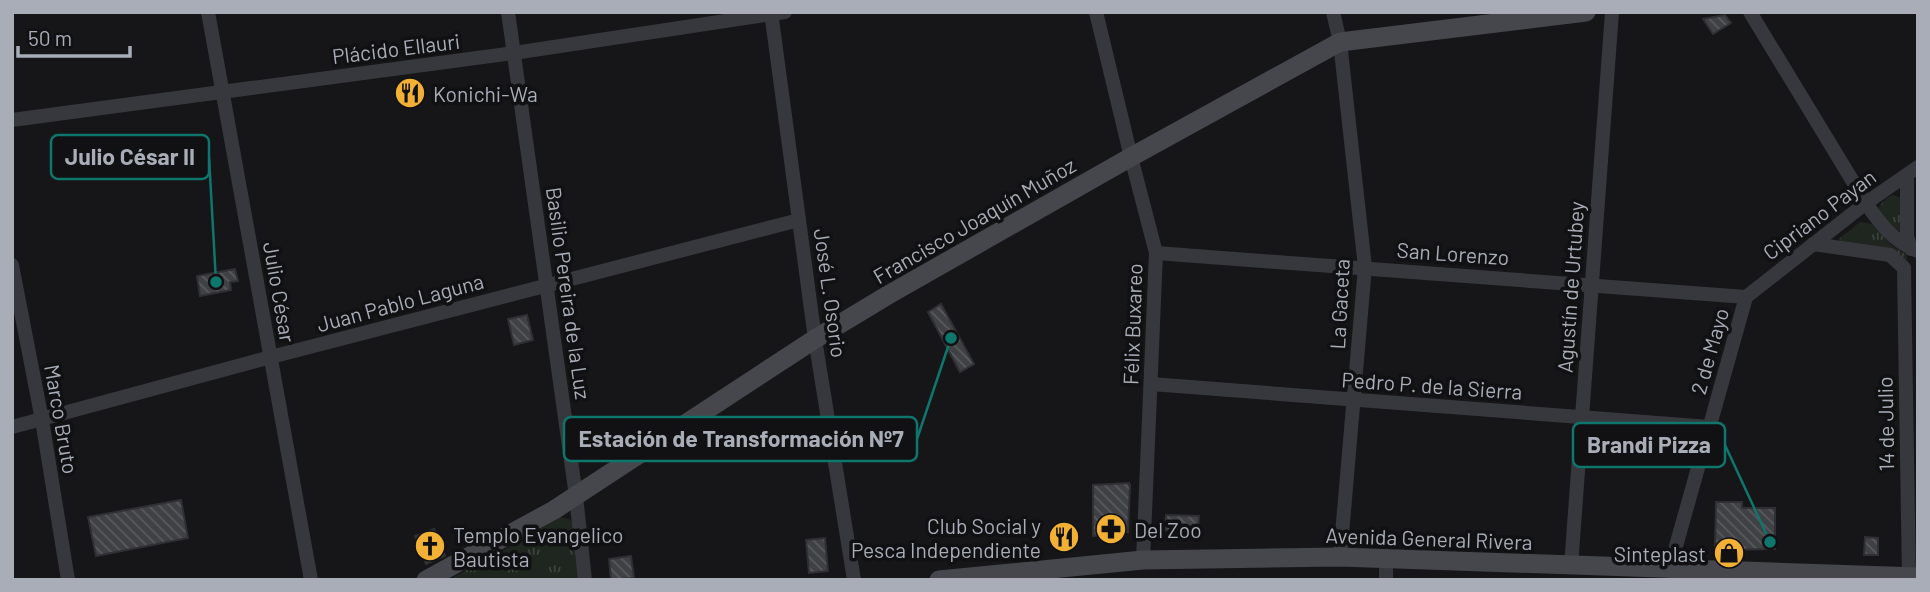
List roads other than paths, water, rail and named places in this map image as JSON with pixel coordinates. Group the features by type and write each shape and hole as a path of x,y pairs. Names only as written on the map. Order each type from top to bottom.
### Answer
{"street":[{"name":"Julio César","path":"208,12 311,580"},
{"name":"Basilio Pereira de la Luz","path":"508,12 576,496 585,580"},
{"name":"Félix Buxareo","path":"1096,12 1156,253 1143,560"},
{"name":"La Gaceta","path":"1334,12 1340,42 1365,267 1340,557"},
{"name":"Francisco Joaquín Muñoz","path":"426,580 554,510 815,339 888,295 1340,42 1586,12"},
{"name":"Agustín de Urtubey","path":"1571,566 1612,12"},
{"path":"1750,12 1883,228 1916,252"},
{"name":"Plácido Ellauri","path":"12,120 514,53 776,13"},
{"name":"José L. Osorio","path":"776,13 815,339 854,580"},
{"path":"1913,171 1908,237 1916,252"},
{"name":"Cipriano Payan","path":"1746,297 1866,203 1913,171"},
{"name":"Juan Pablo Laguna","path":"12,427 799,220"},
{"path":"1813,244 1890,255 1904,268 1916,252"},
{"name":"San Lorenzo","path":"1156,253 1746,297"},
{"name":"Marco Bruto","path":"12,265 42,420 68,580"},
{"name":"14 de Julio","path":"1904,268 1912,578"},
{"name":"2 de Mayo","path":"1674,575 1676,546 1746,297"},
{"name":"Pedro P. de la Sierra","path":"1151,384 1710,427"},
{"name":"Avenida General Rivera","path":"939,580 1143,560 1340,557 1571,566 1674,575 1912,578"},
{"path":"1386,559 1386,580"}],"place":[{"name":"Konichi-Wa","path":"410,93"},
{"name":"Julio César II","path":"216,282"},
{"name":"Estación de Transformación Nº7","path":"951,338"},
{"name":"Del Zoo","path":"1111,529"},
{"name":"Club Social y Pesca Independiente","path":"1064,537"},
{"name":"Brandi Pizza","path":"1770,542"},
{"name":"Templo Evangelico Bautista","path":"430,546"},
{"name":"Sinteplast","path":"1729,553"}]}
